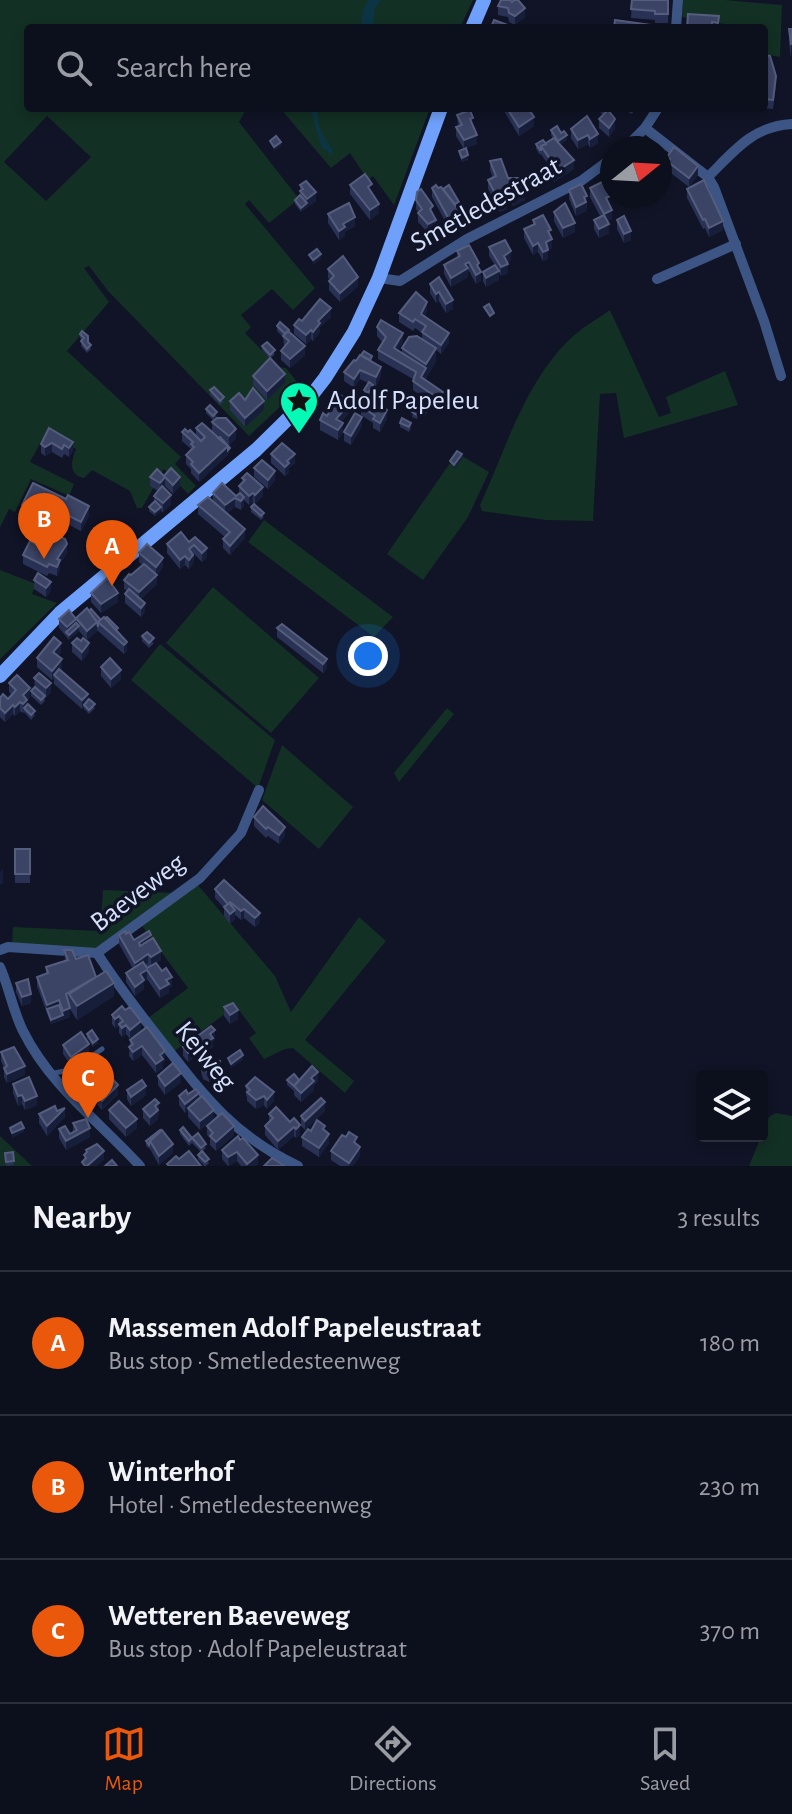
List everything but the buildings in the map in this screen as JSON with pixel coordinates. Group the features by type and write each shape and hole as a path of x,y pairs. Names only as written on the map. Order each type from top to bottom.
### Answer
{"street":[{"path":"474,24 484,0"},
{"path":"676,24 678,0"},
{"path":"0,676 60,613 256,450 311,396 354,332 379,278 440,112"},
{"path":"637,136 655,112"},
{"path":"708,177 751,136 774,125 792,124"},
{"path":"645,128 708,177 736,244 781,376"},
{"name":"Smetledestraat","path":"379,278 400,281 467,239 581,181 600,167"},
{"path":"657,279 736,244"},
{"name":"Baeveweg","path":"0,950 8,947 97,953 200,878 241,833 259,790"},
{"name":"Keiweg","path":"97,953 131,1002 212,1105 270,1152 298,1166"},
{"path":"0,967 22,1029 50,1074 63,1091 140,1166"}],"lane":[{"path":"50,1074 74,1069 102,1049"}],"green space":[{"path":"0,0 473,0 462,24 24,24 24,112 245,112 239,122 299,199 269,223 249,200 245,204 315,288 293,310 272,289 241,315 251,327 245,333 278,367 286,368 301,387 249,436 108,291 89,266 84,268 109,302 67,351 181,457 175,464 196,486 188,494 164,469 142,508 137,508 130,491 92,470 84,478 75,474 72,462 76,449 45,434 30,462 74,484 69,496 31,479 15,512 9,509 0,527","holes":["47,116 91,157 46,201 4,162"]},
{"path":"683,0 782,5 780,57 768,55 768,24 725,24 682,17"},
{"path":"283,112 429,112 394,205 373,176 368,180 350,153 331,168"},
{"path":"610,310 659,417 671,413 666,397 725,371 738,405 624,438 616,393 600,394 593,521 546,520 482,511 480,505 540,376 569,340"},
{"path":"457,453 489,472 468,517 423,580 387,554"},
{"path":"264,520 393,617 374,637 248,542"},
{"path":"0,570 36,584 32,594 57,603 0,659"},
{"path":"213,587 319,678 271,733 166,643"},
{"path":"160,644 275,740 258,788 131,680"},
{"path":"447,708 454,714 399,782 394,773"},
{"path":"282,745 353,807 319,849 262,800"},
{"path":"197,884 275,976 291,1012 359,917 386,941 305,1040 354,1081 345,1093 293,1048 264,1059 249,1038 256,1033 236,1006 173,1052 148,1018 188,988 142,926"},
{"path":"103,890 175,893 94,949 12,945 13,927 100,931"},
{"path":"776,1113 792,1116 792,1166 749,1166 759,1142 768,1142 769,1117"},
{"path":"1,1137 32,1166 0,1166"}],"water":[{"path":"368,0 381,0 375,8 373,24 361,24"},
{"path":"311,112 318,112 318,123 333,151 332,155 322,148"}],"place":[{"name":"Adolf Papeleu","path":"299,435"},
{"name":"Winterhof","path":"44,559"},
{"name":"Massemen Adolf Papeleustraat","path":"112,586"},
{"name":"Wetteren Baeveweg","path":"88,1118"}]}
